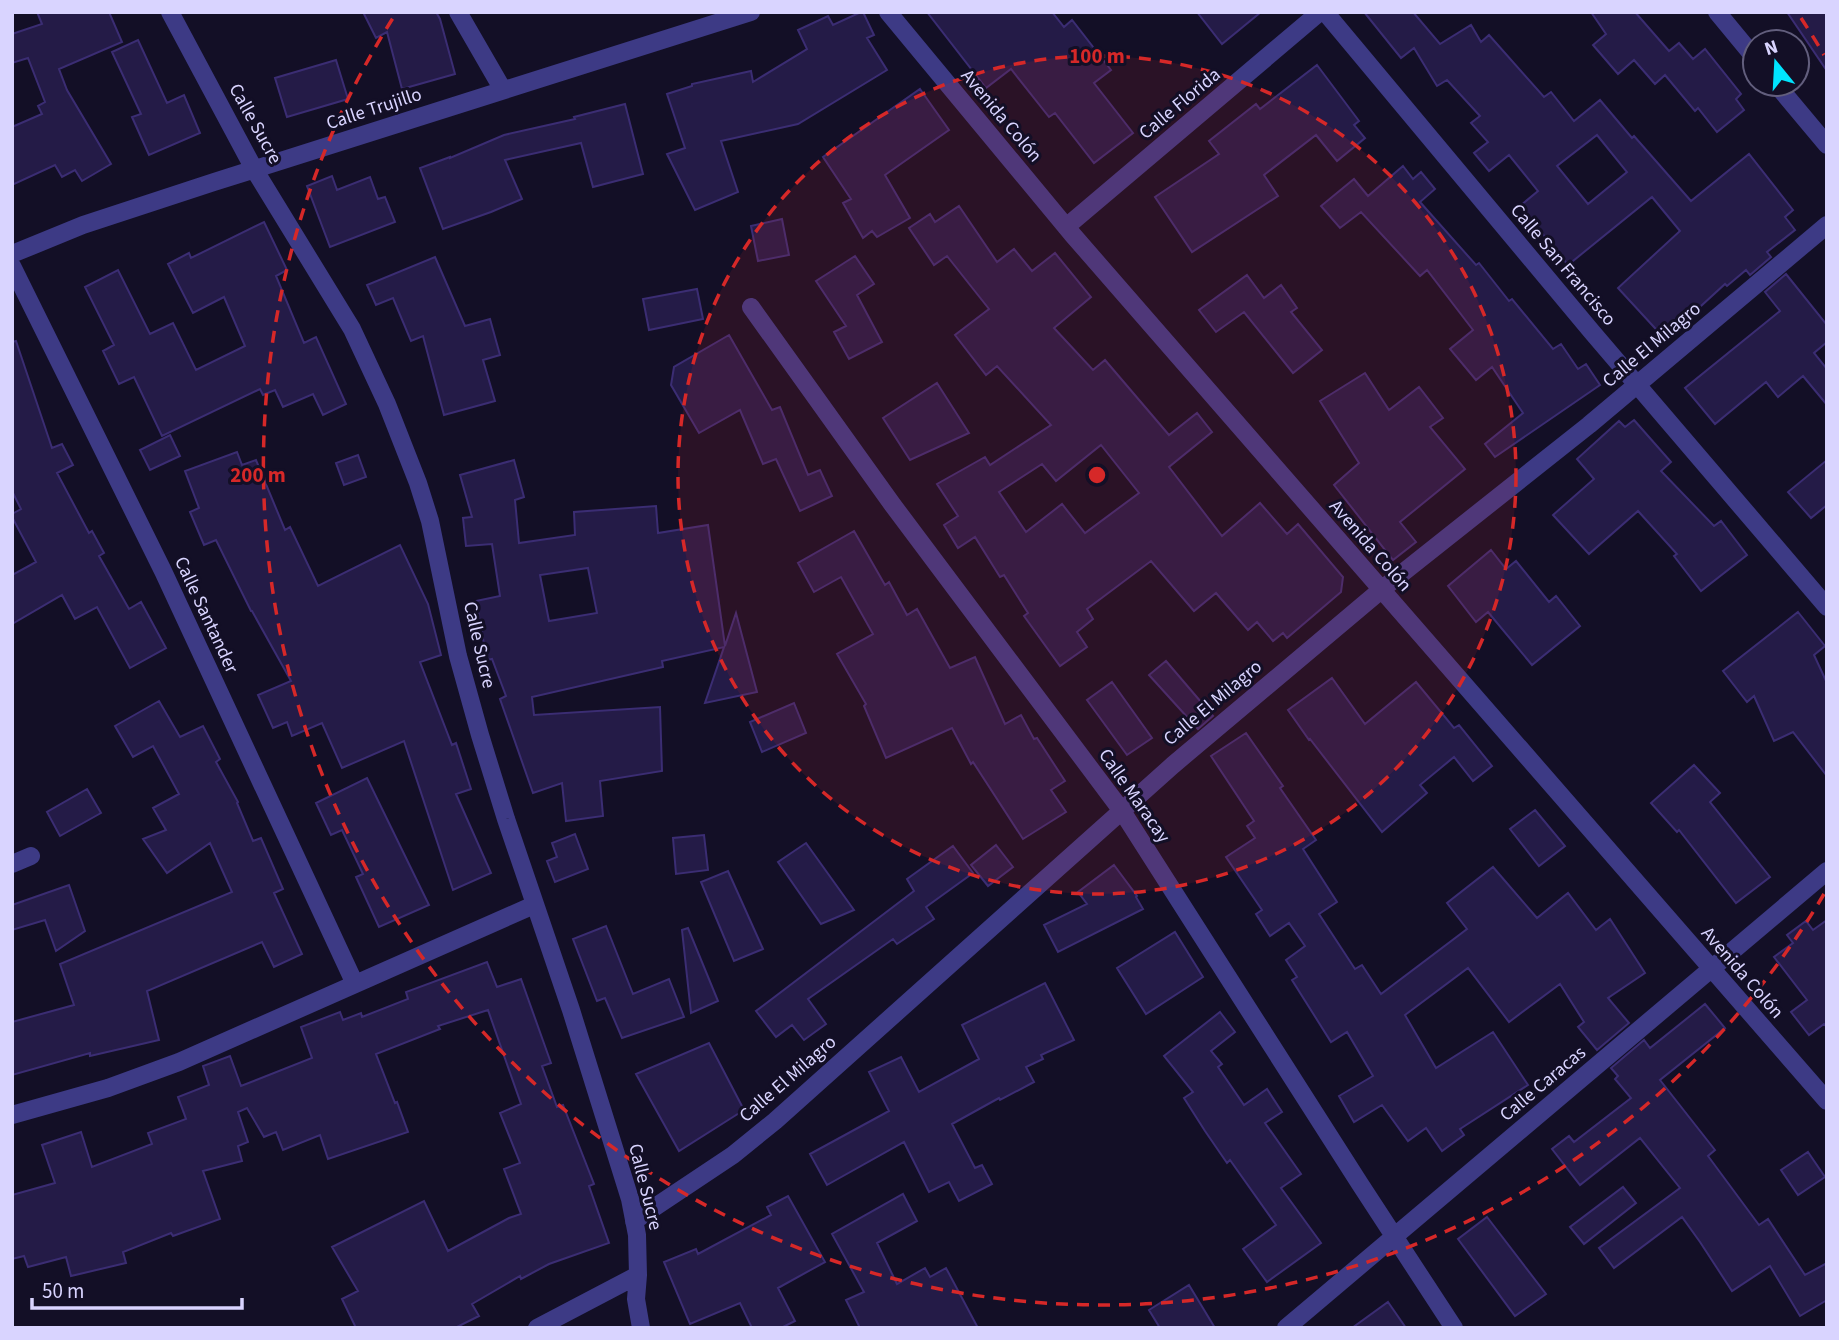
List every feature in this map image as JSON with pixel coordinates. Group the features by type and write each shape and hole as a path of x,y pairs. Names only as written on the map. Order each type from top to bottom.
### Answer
{"street":[{"name":"Calle Sucre","path":"170,12 254,169 352,329 387,404 418,483 430,522 458,656 480,735 630,1199 637,1235 636,1299 642,1328"},
{"path":"458,12 503,90"},
{"name":"Calle Trujillo","path":"12,254 83,225 254,169 751,12"},
{"name":"Avenida Colón","path":"888,12 1066,227 1827,1101"},
{"name":"Calle Florida","path":"1066,227 1322,12"},
{"name":"Calle San Francisco","path":"1322,12 1827,607"},
{"path":"1717,12 1741,41"},
{"path":"1788,98 1827,145"},
{"name":"Calle El Milagro","path":"634,1221 733,1155 775,1121 1173,765 1381,590 1637,385 1827,225"},
{"name":"Calle Santander","path":"12,266 169,584 355,984"},
{"name":"Calle Maracay","path":"751,307 892,505 1122,811 1454,1328"},
{"path":"12,864 31,856"},
{"name":"Calle Caracas","path":"1286,1328 1827,871"},
{"path":"12,1115 108,1088 179,1062 534,905"},
{"path":"537,1328 638,1275"}],"building":[{"path":"37,12 109,12 122,42 59,69 67,90 111,164 82,181 75,170 62,177 55,165 12,185 12,127 42,114 38,106 45,102 28,58 12,63 12,34 42,24"},
{"path":"363,12 436,12 455,74 402,89 387,32 376,38"},
{"path":"861,12 874,35 867,38 887,70 798,124 721,141 738,192 695,210 667,154 685,148 667,94 692,84 751,71 753,82 807,49 798,30 828,16 833,25"},
{"path":"927,12 1052,12 1064,27 1072,20 1111,70 1094,83 1133,133 1094,163 1055,113 1049,117 1011,69 986,88"},
{"path":"1197,12 1261,12 1222,44"},
{"path":"1364,12 1413,12 1440,44 1471,25 1481,42 1489,35 1544,97 1551,92 1574,121 1600,100 1691,201 1749,154 1793,210 1785,217 1795,230 1767,252 1771,257 1750,275 1746,270 1727,286 1725,284 1665,339 1618,288 1680,231 1652,197 1568,265 1520,206 1538,191 1509,155 1489,171 1474,153 1488,142 1471,123 1480,116 1447,80 1437,86 1414,48 1401,58","holes":["1597,135 1627,172 1588,204 1557,166"]},
{"path":"1591,12 1635,12 1669,51 1679,43 1693,59 1705,49 1741,94 1736,99 1744,110 1717,132 1698,108 1695,111 1665,75 1655,84 1634,60 1618,74 1593,45 1606,34"},
{"path":"1787,12 1827,12 1827,71 1811,47 1811,28 1798,28"},
{"path":"138,40 167,103 184,95 200,133 149,155 132,117 141,114 112,52"},
{"path":"336,60 348,99 287,117 275,78"},
{"path":"1317,65 1359,121 1354,125 1365,138 1337,161 1316,135 1264,175 1278,196 1192,252 1155,197 1219,154 1209,141 1256,104 1260,109"},
{"path":"920,89 949,130 885,175 910,218 877,237 872,231 863,238 843,203 851,199 823,157"},
{"path":"625,104 643,174 593,187 581,143 505,160 522,199 443,229 420,168 504,135 575,119 574,117"},
{"path":"1403,166 1413,179 1421,172 1435,189 1420,202 1476,265 1479,263 1509,301 1512,299 1553,349 1561,344 1578,369 1586,364 1600,385 1495,457 1485,444 1523,413 1492,367 1476,380 1450,349 1473,330 1427,270 1420,276 1361,212 1340,228 1321,206 1354,179 1368,196"},
{"path":"332,176 337,190 370,177 378,199 385,197 395,222 330,247 307,186"},
{"path":"959,206 997,262 1014,249 1032,271 1055,253 1091,297 1054,328 1093,370 1105,360 1169,435 1197,413 1212,432 1169,467 1222,536 1260,503 1287,534 1298,524 1343,577 1341,592 1287,638 1283,633 1273,641 1257,622 1248,630 1216,593 1194,611 1151,561 1087,609 1093,619 1077,632 1087,647 1060,666 1024,616 1028,613 1004,575 1000,577 975,537 958,548 944,525 958,516 937,484 985,457 990,465 1051,425 997,366 986,375 955,335 989,309 947,256 934,265 909,228 930,214 935,222","holes":["1101,445 1139,493 1085,533 1062,504 1026,532 999,492 1042,464 1056,481"]},
{"path":"782,219 789,255 758,261 751,226"},
{"path":"264,222 287,270 276,276 304,343 316,337 346,404 323,415 313,394 283,407 275,390 263,395 260,389 162,436 134,377 119,384 103,351 114,345 85,287 118,270 150,334 173,323 196,370 245,346 224,297 193,313 168,264 189,253 191,258"},
{"path":"855,256 874,284 857,295 882,342 849,359 834,332 846,326 816,281"},
{"path":"435,257 465,326 490,319 500,355 483,360 495,401 444,415 423,336 411,341 393,298 376,305 367,285"},
{"path":"1786,274 1827,325 1827,342 1814,353 1827,369 1827,405 1803,376 1778,397 1766,382 1715,424 1685,388 1780,311 1765,292"},
{"path":"1247,275 1264,298 1281,285 1297,308 1291,312 1322,350 1293,373 1244,312 1216,332 1199,310"},
{"path":"697,289 703,319 649,330 643,299"},
{"path":"729,335 772,410 780,407 808,475 820,470 832,496 800,511 776,459 763,464 740,410 699,433 671,385 674,367"},
{"path":"16,341 52,448 62,444 73,465 57,473 89,533 92,531 104,553 99,556 129,609 141,602 166,648 130,668 97,607 75,619 62,595 12,624 12,575 36,562 12,517 12,514 21,509 12,491 12,342"},
{"path":"1365,373 1389,410 1419,387 1443,418 1430,427 1465,469 1400,522 1416,542 1393,560 1334,485 1359,463 1320,401"},
{"path":"937,383 969,433 910,460 883,418"},
{"path":"1634,420 1671,462 1661,471 1714,526 1721,521 1747,555 1701,591 1674,556 1677,554 1638,511 1589,554 1553,515 1594,479 1577,459 1619,421 1625,427"},
{"path":"170,435 180,456 150,470 140,450"},
{"path":"237,452 242,465 256,460 285,530 290,527 318,586 400,545 428,604 441,655 420,662 452,745 456,743 471,789 456,794 491,873 453,890 404,741 342,768 322,723 292,736 287,722 273,728 258,695 291,681 251,611 216,540 204,545 190,512 199,508 185,471"},
{"path":"358,455 366,477 344,485 336,463"},
{"path":"514,460 524,497 515,500 519,543 575,535 574,512 656,506 658,533 708,525 725,646 736,613 757,692 705,703 724,647 662,661 663,667 532,697 534,715 660,707 662,771 600,781 603,816 566,821 562,783 533,793 500,699 506,696 492,659 487,660 476,601 500,596 492,544 466,546 463,518 472,517 460,475","holes":["588,568 597,613 549,621 540,575"]},
{"path":"1827,460 1827,505 1811,518 1788,492"},
{"path":"854,531 885,585 889,582 907,615 917,609 950,668 975,657 1005,724 1021,715 1034,739 1037,738 1065,781 1051,790 1066,812 1023,839 973,762 971,764 952,728 886,758 864,706 866,704 837,654 873,634 841,577 814,592 798,563"},
{"path":"1491,550 1506,569 1516,561 1549,602 1556,596 1580,626 1532,665 1488,612 1476,622 1448,586"},
{"path":"1798,612 1825,646 1814,655 1827,683 1827,776 1793,732 1774,741 1754,696 1747,702 1723,671"},
{"path":"1166,661 1213,716 1198,729 1149,675"},
{"path":"1332,678 1365,724 1416,682 1454,728 1459,725 1492,766 1473,781 1454,757 1420,785 1427,793 1382,832 1288,710"},
{"path":"1112,682 1152,738 1127,755 1087,700"},
{"path":"159,701 180,737 203,726 220,759 216,762 238,802 253,841 261,838 283,889 274,893 302,954 274,967 262,942 147,991 159,1040 90,1056 90,1053 12,1075 12,1022 74,1005 60,964 232,892 210,843 167,873 143,839 166,830 153,808 179,794 153,746 133,757 115,726"},
{"path":"794,703 806,733 762,752 750,722"},
{"path":"1246,733 1316,840 1303,849 1337,902 1319,914 1355,969 1362,965 1381,994 1467,929 1447,903 1493,867 1537,918 1568,893 1596,930 1610,919 1645,973 1608,998 1629,1023 1597,1050 1578,1027 1584,1022 1560,984 1509,1022 1468,968 1405,1015 1436,1068 1493,1032 1528,1085 1460,1129 1464,1135 1442,1151 1426,1128 1408,1141 1382,1105 1354,1122 1339,1096 1373,1076 1347,1032 1331,1042 1292,980 1297,977 1286,960 1305,946 1289,923 1270,936 1256,914 1262,910 1226,857 1255,838 1247,826 1254,821 1211,756"},
{"path":"1694,765 1720,793 1710,802 1770,877 1736,903 1679,830 1677,832 1651,803"},
{"path":"367,778 429,905 379,927 356,877 363,874 342,830 331,835 316,803"},
{"path":"87,789 101,813 60,836 47,812"},
{"path":"1535,810 1565,846 1539,866 1510,829"},
{"path":"575,834 588,869 555,882 547,861 557,857 552,843"},
{"path":"704,835 708,870 676,874 673,838"},
{"path":"806,843 854,910 821,924 778,862"},
{"path":"996,845 1013,867 988,886 971,865"},
{"path":"953,846 973,873 926,907 934,919 897,944 893,939 808,999 826,1024 804,1040 792,1025 776,1037 756,1011 914,891 907,879"},
{"path":"1114,865 1137,896 1143,909 1058,952 1044,925 1087,904 1078,892"},
{"path":"728,871 763,949 734,961 701,882"},
{"path":"69,885 85,931 56,951 45,920 12,930 12,905"},
{"path":"1827,920 1827,1027 1824,1024 1809,1035 1791,1012 1807,1000 1774,957 1793,943 1787,935 1806,921 1813,930"},
{"path":"606,926 633,994 669,979 684,1017 622,1038 605,998 597,1001 573,939"},
{"path":"688,928 718,1001 691,1013 682,930"},
{"path":"1175,932 1203,977 1146,1014 1117,968"},
{"path":"487,962 497,987 521,979 551,1063 542,1066 557,1107 563,1105 594,1184 589,1186 609,1243 549,1264 521,1279 520,1276 472,1304 479,1316 455,1328 356,1328 342,1299 358,1291 332,1247 424,1201 448,1251 521,1214 504,1169 520,1163 500,1113 521,1104 488,1010 438,1026 440,1029 376,1054 408,1132 328,1159 320,1135 283,1150 276,1132 264,1137 247,1108 238,1112 248,1142 238,1146 242,1161 203,1171 220,1219 173,1236 171,1233 123,1252 126,1263 71,1276 66,1257 28,1267 24,1256 12,1259 12,1195 55,1183 42,1145 81,1132 92,1167 152,1144 148,1133 186,1119 178,1097 209,1085 203,1066 230,1056 241,1086 312,1058 301,1027 340,1012 343,1020 361,1013 362,1017 408,999 406,992"},
{"path":"1045,983 1074,1040 1041,1055 1043,1059 1026,1067 1034,1082 952,1124 975,1168 982,1165 992,1184 959,1201 949,1182 929,1192 904,1142 827,1185 810,1154 889,1111 869,1072 901,1057 919,1092 979,1059 962,1025"},
{"path":"1705,1004 1725,1028 1660,1080 1715,1150 1708,1156 1759,1225 1768,1219 1805,1275 1827,1263 1827,1300 1800,1316 1770,1266 1732,1291 1682,1217 1614,1268 1599,1248 1680,1188 1640,1138 1580,1185 1552,1149 1569,1136 1574,1142 1631,1098 1615,1079 1618,1076 1611,1068 1644,1040 1650,1048"},
{"path":"1220,1012 1235,1032 1211,1051 1222,1064 1218,1067 1244,1105 1267,1089 1282,1112 1265,1123 1301,1174 1281,1188 1321,1243 1267,1282 1243,1249 1276,1225 1230,1160 1227,1163 1205,1131 1184,1098 1193,1092 1164,1056"},
{"path":"709,1043 744,1110 679,1151 636,1074"},
{"path":"1808,1152 1825,1177 1798,1195 1781,1170"},
{"path":"1623,1187 1636,1203 1584,1244 1570,1227"},
{"path":"903,1194 917,1221 877,1243 897,1284 925,1268 930,1277 946,1268 978,1328 860,1328 846,1300 864,1292 832,1234"},
{"path":"788,1196 825,1262 778,1288 795,1321 781,1328 752,1328 740,1303 690,1324 664,1262 696,1249 698,1254 771,1215 767,1207"},
{"path":"1487,1217 1546,1294 1515,1316 1458,1239"},
{"path":"1189,1285 1215,1328 1160,1328 1149,1310"},
{"path":"1388,1302 1406,1328 1352,1328"}]}
